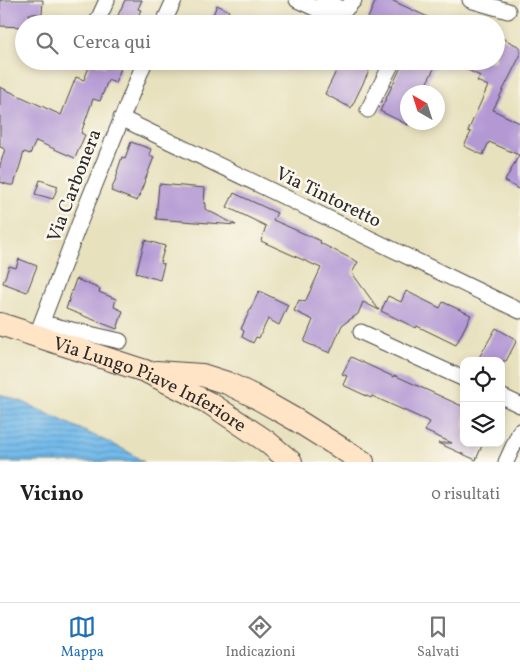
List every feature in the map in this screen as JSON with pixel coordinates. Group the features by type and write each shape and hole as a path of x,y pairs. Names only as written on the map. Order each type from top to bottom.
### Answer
{"main road":[{"name":"Via Lungo Piave Inferiore","path":"0,324 39,330 145,371 211,404 266,441 291,462"},
{"path":"145,371 202,375 227,383 296,420 363,462"}],"street":[{"path":"100,15 107,0"},
{"path":"167,15 174,0"},
{"path":"298,0 330,15"},
{"path":"323,0 345,10 354,0"},
{"path":"470,0 508,11"},
{"name":"Via Carbonera","path":"39,330 82,214 141,70"},
{"path":"368,110 388,70"},
{"name":"Via Tintoretto","path":"121,118 520,311"},
{"path":"39,330 120,341"},
{"path":"361,332 460,377"},
{"path":"505,398 520,404"},
{"path":"506,462 520,431"}],"water":[{"path":"0,394 23,402 127,451 144,462 0,462"}],"building":[{"path":"0,0 43,0 42,14 15,15 15,27 0,26"},
{"path":"125,0 142,0 138,9 141,10 138,15 118,15"},
{"path":"376,0 391,0 424,15 369,15"},
{"path":"217,5 229,11 227,15 213,15"},
{"path":"505,40 520,47 520,56 493,110 520,123 520,190 505,181 519,155 489,142 483,155 464,146 471,132 468,131 488,86 477,81 480,76 468,70 505,70"},
{"path":"88,70 120,70 115,83 108,80 100,101 93,99 81,133 85,135 75,158 36,141 30,154 24,152 14,185 0,182 0,165 5,149 0,147 0,87 61,115 76,77 84,80"},
{"path":"337,70 370,70 351,108 325,94"},
{"path":"400,70 433,70 426,85 400,85 400,121 380,111"},
{"path":"131,142 151,149 149,155 154,157 137,201 111,191 122,157 125,158"},
{"path":"40,180 58,186 53,199 35,194"},
{"path":"159,184 205,188 205,209 236,225 156,219"},
{"path":"234,193 277,213 273,220 321,241 320,243 358,262 352,273 379,310 363,302 358,314 342,325 330,353 304,342 313,320 294,311 299,300 305,302 321,268 261,241 266,226 227,207"},
{"path":"145,240 165,246 160,263 164,264 160,280 136,273"},
{"path":"19,259 37,266 27,292 3,283 9,266 16,268"},
{"path":"76,279 100,289 99,292 116,299 114,307 123,311 117,329 66,309"},
{"path":"259,291 288,305 279,325 268,319 259,338 256,337 253,343 242,337 244,331 241,329"},
{"path":"406,291 440,308 443,302 471,315 456,345 381,311 388,296 401,302"},
{"path":"496,328 517,340 506,361 505,357 479,357"},
{"path":"351,357 460,405 460,447 481,447 476,460 438,443 452,443 425,431 430,422 343,385 347,376 342,374"}]}
